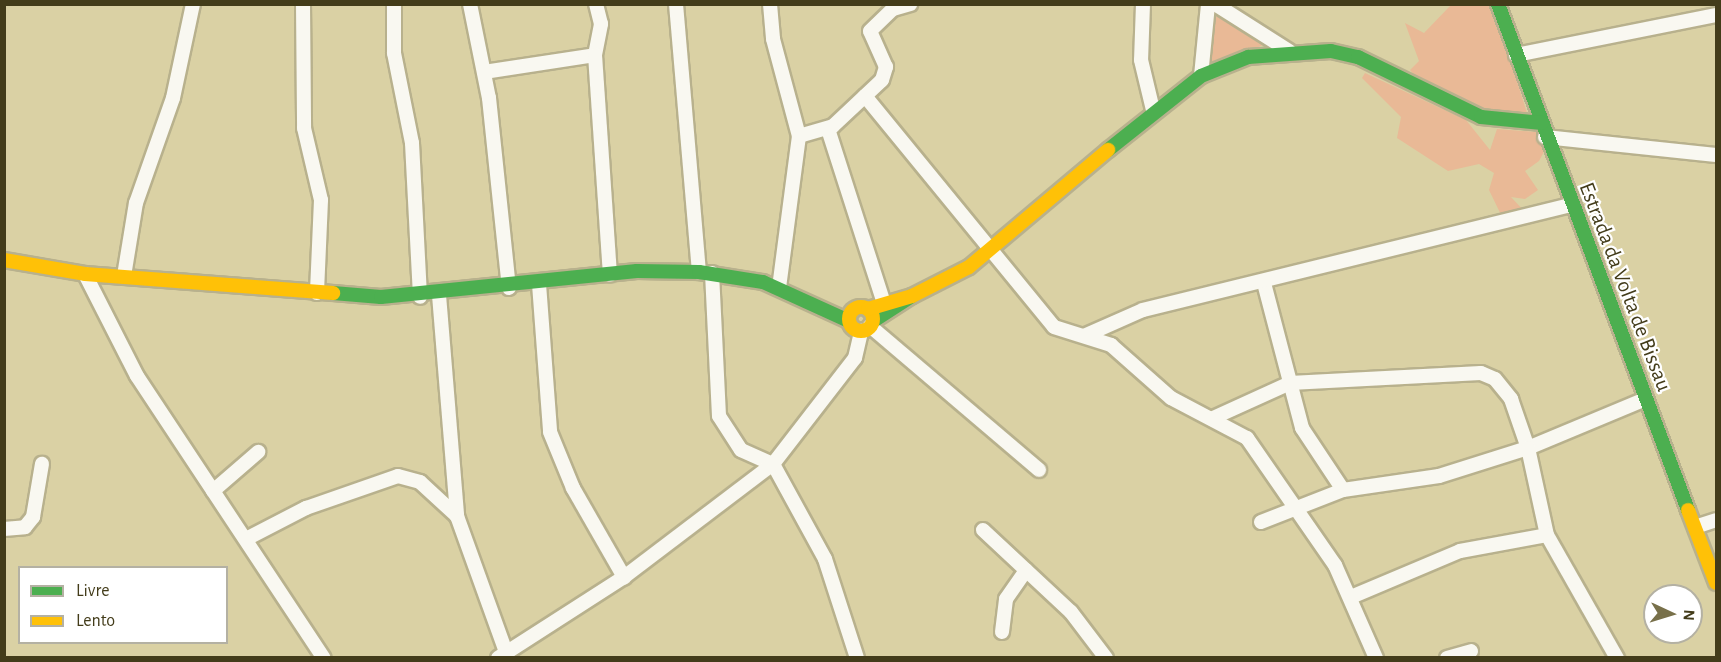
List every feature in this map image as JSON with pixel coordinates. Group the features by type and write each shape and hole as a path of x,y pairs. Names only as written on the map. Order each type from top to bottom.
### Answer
{"street":[{"path":"124,276 136,203 174,98 193,4"},
{"path":"303,4 304,128 321,200 317,293"},
{"path":"394,4 394,53 412,143 420,297"},
{"path":"470,4 484,72 509,288"},
{"path":"596,4 600,24 595,55 610,273"},
{"path":"676,4 706,273 718,417 741,450 773,464 825,559 857,657"},
{"path":"770,4 773,39 799,136 779,287"},
{"path":"799,136 828,129 882,80 886,67 870,31 893,9 910,4"},
{"path":"1143,4 1141,60 1154,110"},
{"path":"1201,76 1208,4"},
{"path":"1215,4 1289,51"},
{"name":"Estrada da Volta de Bissau","path":"1498,4 1571,205 1716,583"},
{"path":"1516,55 1716,15"},
{"path":"863,319 912,296 991,250 1154,110 1201,76 1248,57 1289,51 1358,57 1460,109 1498,121 1543,130 1716,155"},
{"path":"484,72 595,55"},
{"path":"865,96 1050,322 1111,345 1171,398 1214,418 1248,438 1299,506 1351,597 1376,657"},
{"path":"828,129 883,300"},
{"path":"1084,336 1143,310 1264,284 1571,205"},
{"path":"4,260 85,274 317,293 420,297 509,288 610,273 706,273 779,287 812,302 863,319 1039,470"},
{"path":"85,274 137,376 324,657"},
{"path":"539,284 550,432 573,488 624,577"},
{"path":"1264,284 1308,442 1343,490"},
{"path":"439,295 457,516 502,655 624,577 773,464 855,358 863,319 883,300 912,296"},
{"path":"1214,418 1290,383 1481,373 1496,379 1511,399 1528,448 1547,535 1617,657"},
{"path":"1261,522 1343,490 1439,476 1528,448 1646,399"},
{"path":"213,492 258,452"},
{"path":"4,529 25,527 33,517 42,464"},
{"path":"246,539 306,507 398,476 420,482 457,516"},
{"path":"1695,527 1716,520"},
{"path":"983,530 1071,612 1106,657"},
{"path":"1351,597 1460,551 1547,535"},
{"path":"1002,633 1006,599 1026,570"},
{"path":"1447,657 1471,651"}],"shaded area":[{"path":"1451,5 1493,5 1527,113 1507,121 1423,85 1410,70 1419,61 1405,23 1424,33"},
{"path":"1204,12 1258,32 1271,41 1205,73"},
{"path":"1365,73 1466,120 1490,150 1497,129 1537,132 1547,146 1539,161 1525,171 1538,190 1525,199 1511,197 1526,213 1505,223 1489,190 1494,173 1479,164 1448,171 1397,138 1401,117 1362,78"}],"traffic: fast":[{"path":"1498,4 1688,510"},
{"path":"1108,150 1201,76 1248,57 1331,51 1358,57 1481,117 1542,123"},
{"path":"333,293 381,297 637,271 699,272 763,282 849,321"},
{"path":"873,321 912,296"}],"traffic: slow":[{"path":"868,309 912,296 969,267 1108,150"},
{"path":"4,260 85,274 333,293"},
{"path":"861,307 866,308 872,314 873,319 872,324 866,330 861,331 856,330 850,324 849,319 850,314 856,308 861,307"},
{"path":"1688,510 1716,583"}]}
